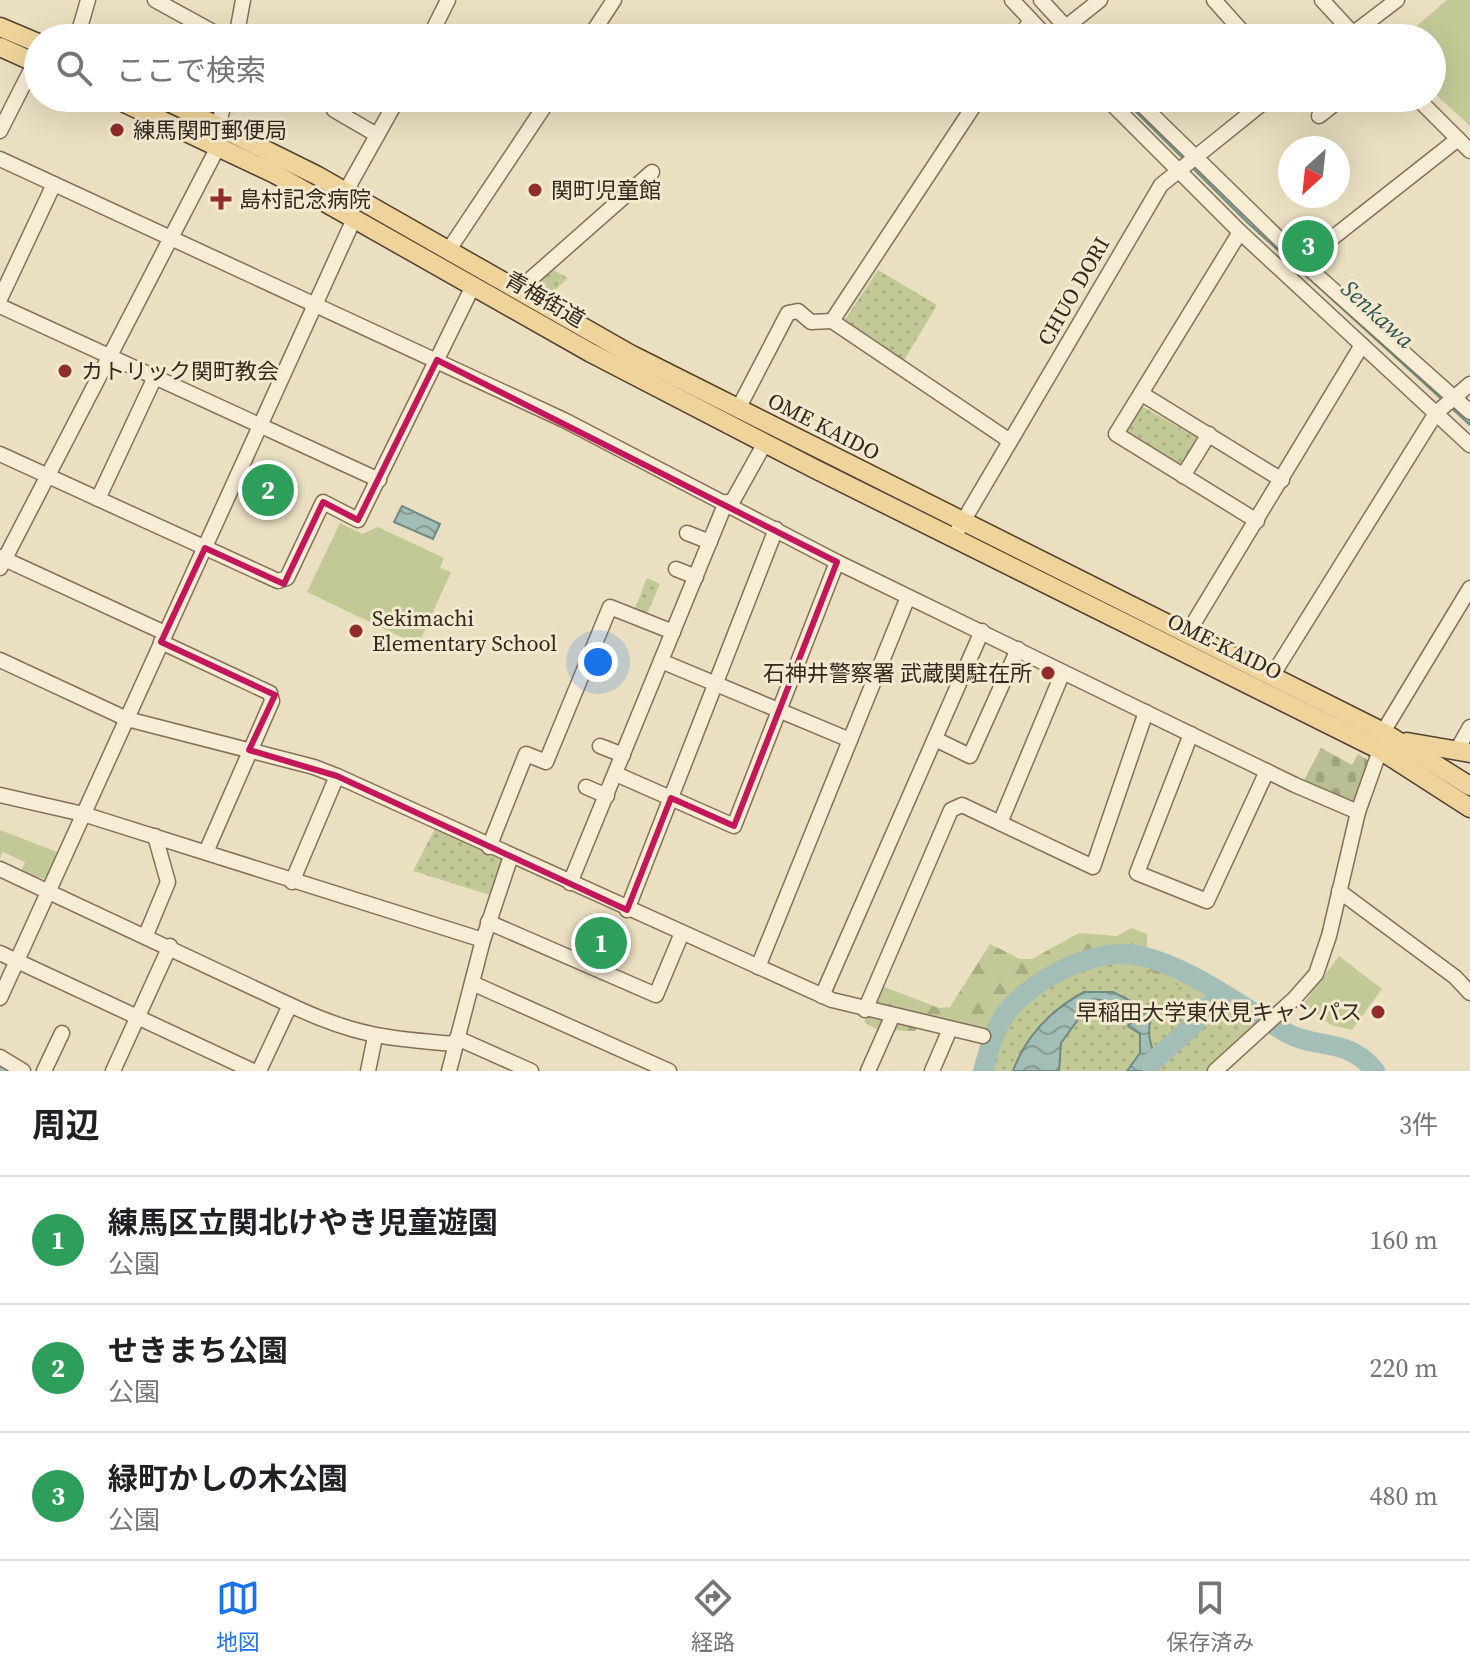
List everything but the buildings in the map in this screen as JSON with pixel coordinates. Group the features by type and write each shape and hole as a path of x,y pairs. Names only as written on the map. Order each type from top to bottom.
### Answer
{"main road":[{"path":"0,27 24,37"},
{"path":"0,47 24,56"},
{"name":"青梅街道","path":"145,112 219,145 591,353 765,443 958,531"},
{"name":"OME KAIDO","path":"192,112 346,191 517,291 738,409 922,513"},
{"path":"958,531 1187,634 1272,676 1470,786"},
{"name":"OME-KAIDO","path":"958,531 1386,740 1469,804"},
{"path":"1386,740 1464,751"}],"street":[{"path":"81,24 88,0"},
{"path":"155,0 199,24"},
{"path":"239,24 243,0"},
{"path":"436,24 448,0"},
{"path":"598,24 614,0"},
{"path":"1012,0 1035,24"},
{"path":"1041,0 1063,24"},
{"path":"1079,24 1100,0"},
{"path":"1214,0 1235,24"},
{"path":"1322,0 1341,24"},
{"path":"1368,24 1397,0"},
{"path":"1028,24 1031,20"},
{"path":"0,131 24,86"},
{"path":"219,124 222,112"},
{"path":"337,112 377,135"},
{"path":"0,998 354,219 346,191 390,112"},
{"path":"448,251 541,112"},
{"path":"832,321 970,112"},
{"path":"1123,112 1185,164 1446,404 1470,445"},
{"path":"1146,112 1240,232 1362,345 1446,404 1470,412"},
{"name":"CHUO DORI","path":"958,531 1155,194 1185,164 1251,112"},
{"path":"1319,116 1324,112"},
{"path":"1431,112 1470,151"},
{"path":"1331,239 1458,139"},
{"path":"206,852 272,701 270,693 163,638 2,562 219,145"},
{"path":"0,159 437,360 728,503 908,597 1358,812"},
{"path":"517,291 652,172"},
{"path":"0,299 54,184"},
{"path":"1240,232 1116,434 1257,521"},
{"path":"0,454 278,581 287,578 323,502 358,520 473,286"},
{"path":"0,306 379,480"},
{"path":"738,409 788,313 798,311 811,322 832,321 1010,441"},
{"path":"1187,634 1362,345"},
{"path":"98,499 155,377"},
{"path":"1272,676 1446,404 1470,384"},
{"path":"1142,394 1282,480"},
{"path":"1183,476 1209,434"},
{"path":"570,883 710,542 728,503 765,443"},
{"path":"627,910 776,529"},
{"path":"687,533 710,542"},
{"path":"616,774 734,826 837,562"},
{"path":"676,569 696,577"},
{"path":"1215,1071 1316,974 1358,812 1386,740 1470,588"},
{"path":"758,967 908,597"},
{"path":"489,847 526,754 546,762 610,607 673,632"},
{"path":"822,996 982,631"},
{"path":"935,739 970,756 1018,649"},
{"path":"0,660 127,719 337,776 822,996 892,1017 983,1036"},
{"path":"661,661 850,740"},
{"path":"1000,823 1063,672"},
{"path":"865,1010 951,810 962,805 1093,867 1146,712"},
{"path":"1464,751 1470,727"},
{"path":"1191,734 1137,873 1207,901 1267,771"},
{"path":"600,746 623,755"},
{"path":"292,882 337,776"},
{"path":"586,787 607,796"},
{"path":"0,795 83,814 483,940"},
{"path":"146,935 168,882 155,836"},
{"path":"449,1071 488,922 511,856"},
{"path":"0,869 170,946 332,1025 375,1037 457,1041 531,1071"},
{"path":"1339,891 1455,977 1470,993"},
{"path":"488,922 656,995 682,933"},
{"path":"113,1071 170,946"},
{"path":"0,953 256,1071 290,1005"},
{"path":"472,983 669,1071"},
{"path":"868,1071 892,1017"},
{"path":"932,1071 950,1029"},
{"path":"44,1071 62,1033"},
{"path":"368,1071 375,1037"},
{"path":"0,1057 23,1071"}],"highlighted area":[{"path":"437,360 837,562 734,826 671,798 627,910 337,776 249,750 275,695 161,642 205,548 284,584 323,502 358,520"}],"green space":[{"path":"1447,0 1470,0 1470,126 1446,104 1446,24 1419,24"},
{"path":"1301,223 1331,253 1316,268 1285,238"},
{"path":"552,269 568,278 552,293 534,283"},
{"path":"878,270 937,305 902,364 842,324"},
{"path":"1140,405 1196,437 1197,443 1183,467 1124,431"},
{"path":"251,464 299,487 286,514 238,492"},
{"path":"340,523 362,534 378,527 444,558 440,568 451,572 418,645 307,592"},
{"path":"647,578 660,584 646,616 634,611"},
{"path":"1321,748 1352,765 1358,754 1369,761 1355,804 1302,784"},
{"path":"436,827 506,859 493,896 413,871"},
{"path":"0,830 60,853 47,880 21,871 25,862 3,852 0,858"},
{"path":"598,921 619,931 604,965 582,955"},
{"path":"1131,928 1147,934 1147,963 1257,1020 1237,1061 1228,1071 988,1071 995,1032 924,1018 915,1031 878,1030 864,1022 882,986 939,1008 950,1007 990,944 1020,959 1032,959 1079,933 1117,936"},
{"path":"1339,956 1382,989 1352,1030 1331,1025 1303,1004"},
{"path":"1137,964 1252,1025 1207,1071 992,1071 1014,1022 1027,1004 1043,990 1083,972"}],"water":[{"path":"1136,112 1143,112 1349,311 1470,419 1470,425 1248,223"},
{"path":"402,506 440,524 433,539 394,522"},
{"path":"1084,992 1113,992 1154,1013 1149,1033 1160,1066 1157,1071 1127,1071 1140,1053 1140,1034 1128,1026 1134,1020 1128,1005 1094,999 1084,1004 1082,1014 1061,1043 1059,1071 1013,1071 1032,1035 1061,1007"}],"waterway":[{"path":"983,1071 1000,1023 1021,997 1069,967 1087,960 1124,954 1160,961 1178,969 1287,1033 1354,1053 1375,1071"},
{"path":"1150,1064 1192,1026 1220,993"}],"place":[{"name":"練馬関町郵便局","path":"117,130"},
{"name":"関町児童館","path":"535,190"},
{"name":"島村記念病院","path":"221,199"},
{"name":"緑町かしの木公園","path":"1308,246"},
{"name":"カトリック関町教会","path":"65,371"},
{"name":"せきまち公園","path":"268,490"},
{"name":"Sekimachi Elementary School","path":"356,631"},
{"name":"石神井警察署 武蔵関駐在所","path":"1048,673"},
{"name":"練馬区立関北けやき児童遊園","path":"601,943"},
{"name":"早稲田大学東伏見キャンパス","path":"1378,1012"}],"water label":[{"name":"Senkawa","path":"1378,314"}]}
